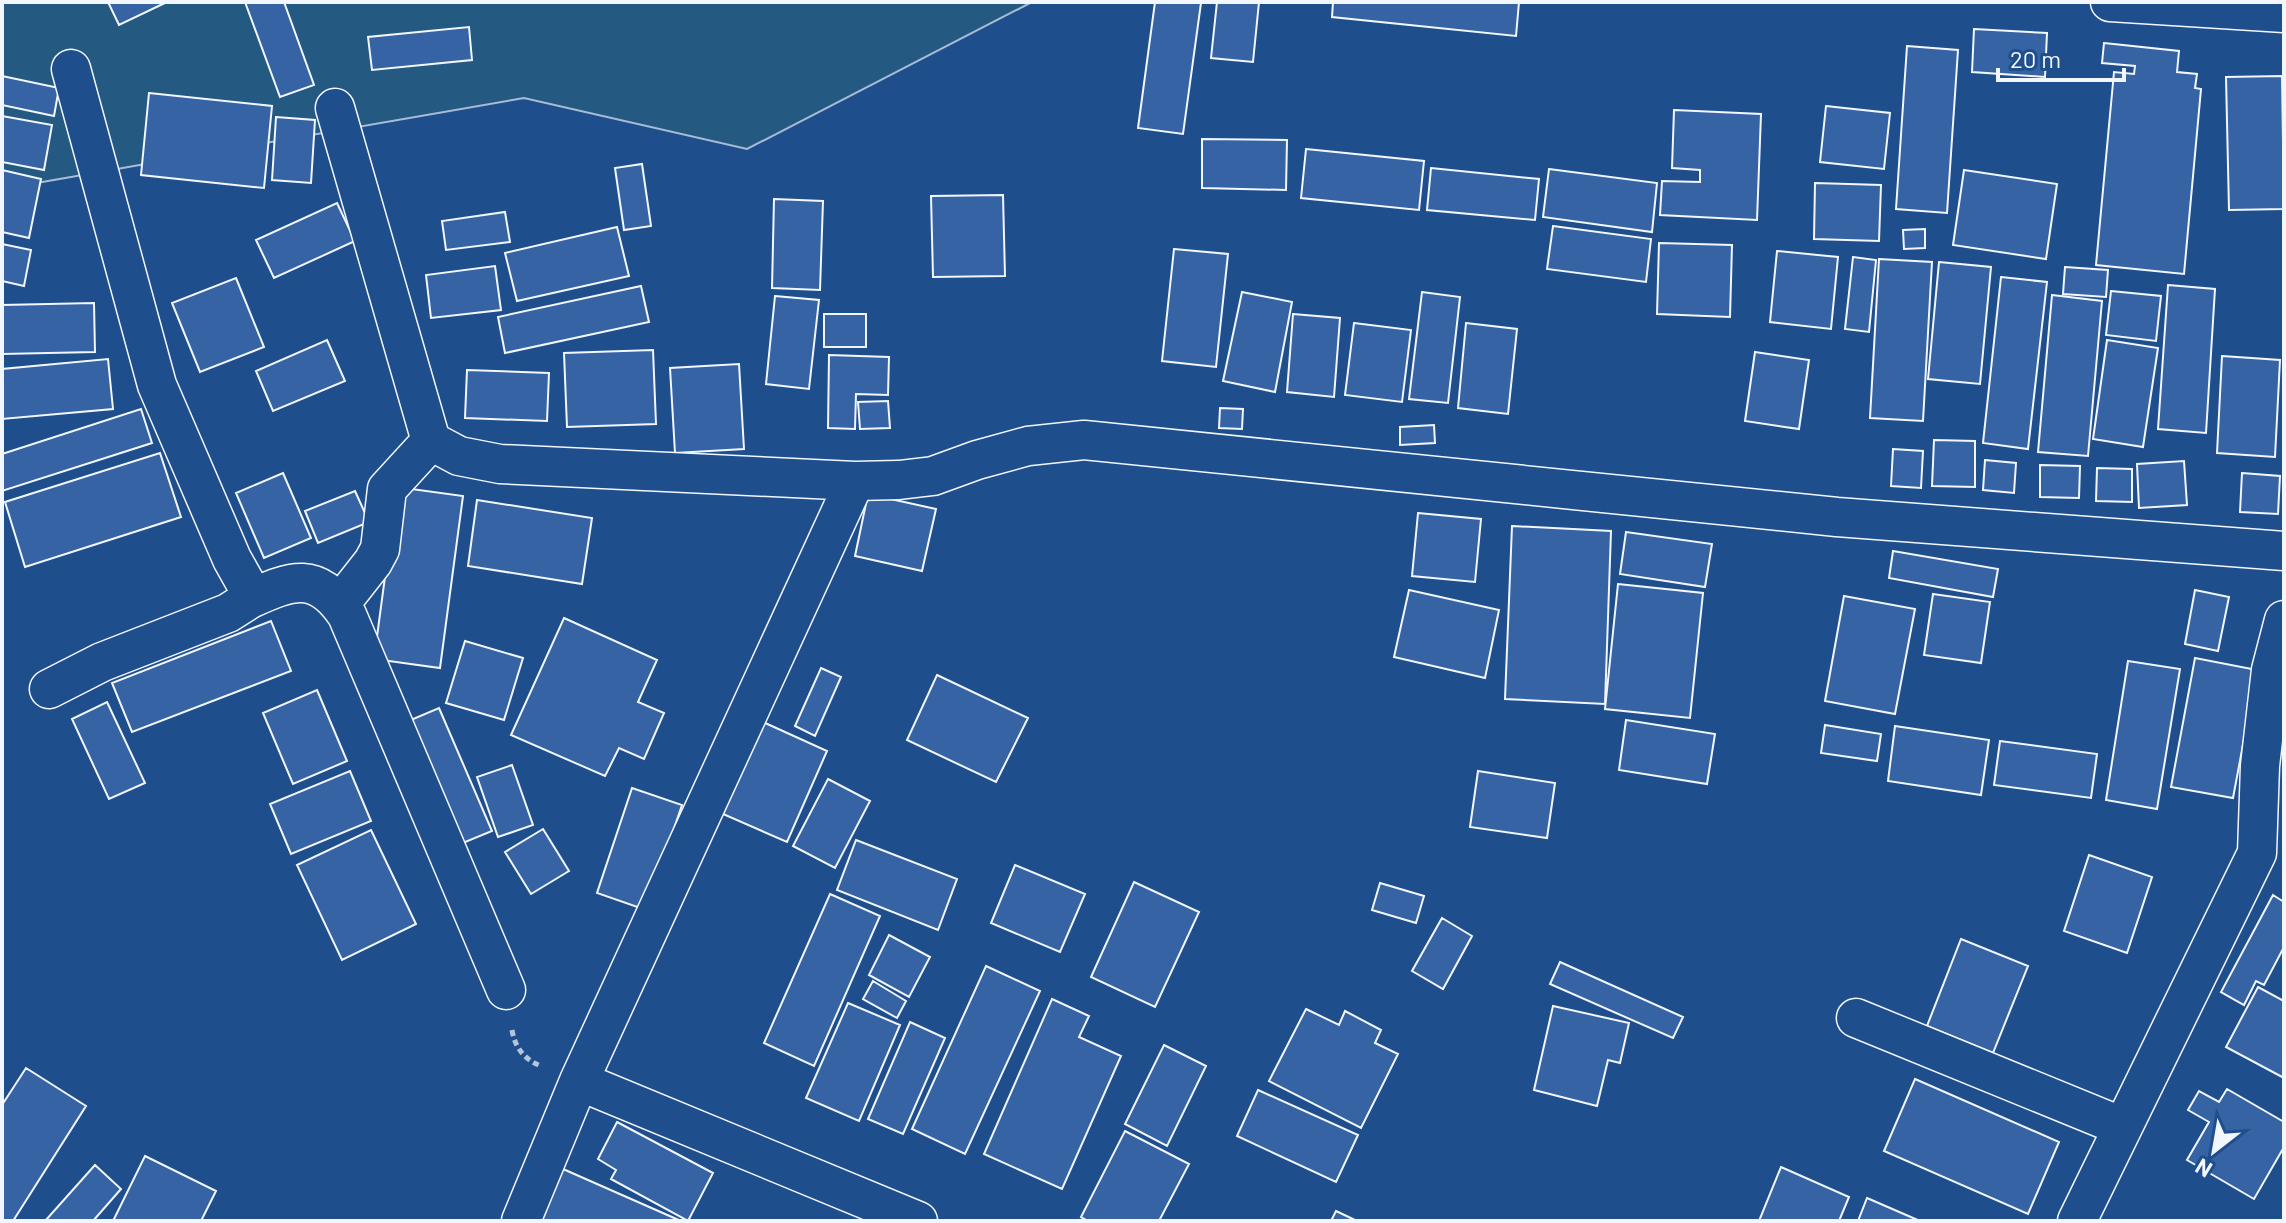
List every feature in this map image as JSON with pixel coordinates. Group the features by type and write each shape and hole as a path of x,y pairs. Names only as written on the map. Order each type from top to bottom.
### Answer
{"street":[{"path":"2110,2 2284,13"},
{"path":"71,69 157,385 250,599"},
{"path":"335,108 431,441 459,456 500,464 855,481 899,480 933,476 1028,446 1084,440 1837,517 2284,551"},
{"path":"340,604 380,549 387,489 431,441"},
{"path":"521,1221 579,1081 855,481"},
{"path":"49,689 102,662 228,613 288,582 320,586 347,615 506,990"},
{"path":"2077,1221 2257,853 2260,766 2271,670 2284,620"},
{"path":"1856,1018 2123,1127"},
{"path":"579,1081 918,1221"}],"path":[{"path":"506,990 513,1037 519,1050 531,1062 579,1081"}],"shaded area":[{"path":"2,2 1032,2 747,149 524,98 2,189"}],"building":[{"path":"108,2 167,2 119,25"},
{"path":"245,2 284,2 314,85 280,97"},
{"path":"1155,2 1201,3 1183,134 1138,128"},
{"path":"1217,2 1259,2 1253,62 1211,58"},
{"path":"1333,2 1519,2 1516,36 1332,17"},
{"path":"469,27 472,60 372,70 368,37"},
{"path":"1974,29 2047,33 2045,77 1972,72"},
{"path":"2104,43 2179,51 2177,72 2197,74 2195,88 2201,89 2184,274 2096,265 2114,72 2134,74 2135,66 2102,63"},
{"path":"1907,46 1958,50 1947,213 1896,209"},
{"path":"2,76 59,88 54,116 2,105"},
{"path":"2282,76 2284,209 2229,210 2226,77"},
{"path":"149,93 272,106 264,188 141,175"},
{"path":"1826,106 1890,113 1884,169 1820,162"},
{"path":"1674,110 1761,114 1757,220 1660,215 1662,181 1700,182 1700,170 1672,168"},
{"path":"2,116 52,125 44,170 2,162"},
{"path":"276,117 315,120 311,183 272,180"},
{"path":"1202,139 1287,140 1286,190 1202,188"},
{"path":"1306,149 1424,161 1419,210 1301,198"},
{"path":"642,164 651,226 624,230 615,168"},
{"path":"1431,168 1539,179 1535,220 1427,210"},
{"path":"1549,169 1657,183 1652,232 1543,217"},
{"path":"2,170 41,179 29,238 2,232"},
{"path":"1964,170 2057,184 2046,259 1953,245"},
{"path":"1815,183 1881,185 1879,241 1814,239"},
{"path":"1003,195 1005,276 933,277 931,196"},
{"path":"774,199 823,201 820,290 772,288"},
{"path":"337,203 355,241 274,278 256,240"},
{"path":"505,212 510,242 446,250 442,221"},
{"path":"1553,226 1651,239 1646,282 1547,269"},
{"path":"617,227 629,276 517,301 505,253"},
{"path":"1925,229 1925,248 1904,249 1903,230"},
{"path":"1659,243 1732,245 1730,317 1657,314"},
{"path":"2,244 31,250 24,286 2,281"},
{"path":"1174,249 1228,254 1216,367 1162,361"},
{"path":"1777,251 1838,257 1831,329 1770,322"},
{"path":"1853,257 1876,260 1869,332 1845,329"},
{"path":"1879,259 1932,262 1923,421 1870,418"},
{"path":"1939,262 1991,267 1980,384 1928,379"},
{"path":"495,266 501,310 431,318 426,275"},
{"path":"2065,267 2108,270 2106,297 2063,294"},
{"path":"2001,277 2047,282 2028,449 1983,443"},
{"path":"236,278 264,347 200,372 172,303"},
{"path":"2168,285 2215,289 2206,433 2158,429"},
{"path":"641,286 649,322 505,353 498,317"},
{"path":"2111,291 2161,296 2156,341 2106,335"},
{"path":"1242,292 1292,302 1275,392 1223,381"},
{"path":"1422,292 1460,297 1448,403 1409,399"},
{"path":"2052,295 2102,301 2088,456 2038,452"},
{"path":"775,296 819,300 809,389 766,384"},
{"path":"94,303 95,352 2,354 2,305"},
{"path":"824,314 866,314 866,347 824,347"},
{"path":"1293,314 1340,318 1334,397 1287,392"},
{"path":"1354,323 1411,330 1402,402 1345,395"},
{"path":"1466,323 1517,329 1508,414 1458,408"},
{"path":"327,340 345,381 273,411 256,371"},
{"path":"2107,340 2158,348 2143,447 2093,439"},
{"path":"653,350 656,424 567,427 564,353"},
{"path":"1755,352 1809,360 1799,429 1745,421"},
{"path":"829,355 889,357 888,395 856,394 855,429 828,428"},
{"path":"2222,356 2280,360 2275,457 2217,453"},
{"path":"108,359 113,409 2,419 2,369"},
{"path":"739,364 744,449 675,453 670,368"},
{"path":"467,370 549,373 547,421 465,418"},
{"path":"888,401 890,428 860,429 858,402"},
{"path":"1220,408 1243,409 1242,429 1219,428"},
{"path":"141,409 152,443 2,491 2,454"},
{"path":"1434,425 1435,443 1400,445 1400,427"},
{"path":"1934,440 1975,441 1975,487 1932,486"},
{"path":"1893,449 1923,451 1921,488 1891,486"},
{"path":"160,453 181,517 25,567 5,502"},
{"path":"1985,460 2016,463 2014,493 1983,490"},
{"path":"2184,461 2187,505 2139,508 2137,464"},
{"path":"2040,465 2080,466 2079,498 2040,497"},
{"path":"2097,468 2132,469 2132,502 2096,501"},
{"path":"283,473 311,538 264,558 236,493"},
{"path":"2242,473 2280,476 2278,514 2240,512"},
{"path":"397,487 463,496 440,668 374,659"},
{"path":"355,491 369,522 318,543 305,511"},
{"path":"868,494 936,509 922,571 855,556"},
{"path":"477,500 592,518 582,584 468,566"},
{"path":"1418,513 1481,519 1475,582 1412,576"},
{"path":"1512,526 1611,531 1605,704 1505,699"},
{"path":"1626,532 1712,544 1705,587 1620,574"},
{"path":"1893,551 1998,569 1993,597 1889,578"},
{"path":"1618,584 1703,593 1690,718 1605,709"},
{"path":"1409,590 1499,610 1485,678 1394,657"},
{"path":"2195,590 2229,597 2218,651 2185,644"},
{"path":"1933,594 1990,602 1981,663 1924,655"},
{"path":"1844,596 1915,609 1895,714 1825,701"},
{"path":"564,618 657,660 638,702 664,713 644,759 619,748 605,776 511,735"},
{"path":"271,621 291,671 132,732 112,683"},
{"path":"465,641 523,658 504,720 446,703"},
{"path":"2195,658 2257,670 2233,798 2171,787"},
{"path":"2128,661 2180,669 2157,809 2106,800"},
{"path":"821,668 841,677 815,736 795,726"},
{"path":"937,675 1028,718 996,782 907,740"},
{"path":"317,690 347,761 293,784 263,713"},
{"path":"107,702 145,783 109,799 72,719"},
{"path":"439,708 492,831 458,845 406,722"},
{"path":"1626,720 1715,734 1707,784 1619,770"},
{"path":"763,722 827,751 787,842 723,814"},
{"path":"1825,725 1881,734 1877,761 1821,753"},
{"path":"1895,726 1989,740 1981,795 1888,781"},
{"path":"2000,741 2097,754 2091,798 1994,785"},
{"path":"512,765 533,825 498,837 477,777"},
{"path":"350,771 371,821 291,854 270,804"},
{"path":"1478,771 1555,783 1547,838 1470,827"},
{"path":"828,779 870,801 835,868 793,846"},
{"path":"632,788 682,805 646,910 597,893"},
{"path":"543,829 569,871 531,894 505,852"},
{"path":"371,830 416,924 342,960 297,865"},
{"path":"856,840 957,879 938,930 837,890"},
{"path":"2089,855 2152,877 2127,953 2064,931"},
{"path":"1015,865 1085,894 1060,952 991,923"},
{"path":"1134,882 1199,912 1155,1007 1091,977"},
{"path":"1380,883 1424,896 1416,923 1372,910"},
{"path":"830,894 880,916 814,1066 764,1043"},
{"path":"2273,895 2284,902 2284,947 2264,985 2256,981 2244,1005 2221,992"},
{"path":"1442,918 1472,936 1443,989 1412,971"},
{"path":"889,935 930,957 909,997 869,975"},
{"path":"1961,939 2028,966 1993,1053 1927,1026"},
{"path":"1560,962 1683,1017 1673,1038 1550,984"},
{"path":"986,966 1040,991 965,1154 912,1129"},
{"path":"873,981 906,1001 897,1018 863,999"},
{"path":"2258,987 2284,1001 2284,1078 2226,1047"},
{"path":"1052,999 1089,1016 1079,1037 1121,1056 1062,1189 984,1154"},
{"path":"848,1003 900,1025 859,1121 806,1098"},
{"path":"1553,1006 1629,1023 1620,1063 1608,1060 1597,1106 1534,1090"},
{"path":"1306,1009 1339,1025 1345,1011 1381,1030 1375,1043 1398,1054 1361,1128 1269,1081"},
{"path":"910,1022 945,1038 903,1134 868,1119"},
{"path":"1164,1045 1206,1066 1167,1146 1125,1124"},
{"path":"26,1068 86,1106 13,1221 2,1221 2,1105"},
{"path":"1915,1079 2059,1142 2028,1214 1884,1151"},
{"path":"2227,1089 2284,1122 2284,1147 2254,1199 2187,1160 2209,1122 2188,1110 2199,1091 2219,1102"},
{"path":"1258,1090 1358,1135 1336,1182 1237,1136"},
{"path":"617,1122 713,1173 688,1221 611,1179 616,1170 598,1159"},
{"path":"1125,1131 1189,1164 1159,1221 1088,1221 1081,1217"},
{"path":"145,1156 216,1191 201,1221 113,1221"},
{"path":"95,1165 121,1189 93,1221 45,1221"},
{"path":"1781,1167 1849,1197 1839,1221 1759,1221"},
{"path":"563,1169 681,1221 540,1221"},
{"path":"1867,1198 1920,1221 1858,1221"},
{"path":"1336,1211 1357,1221 1331,1221"}]}
